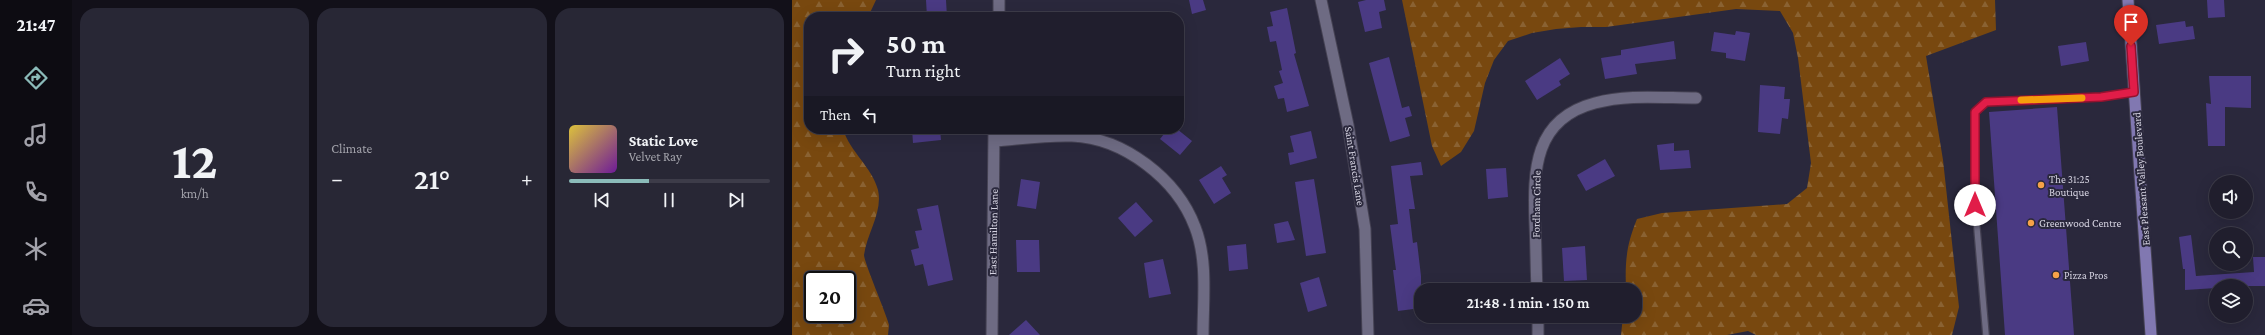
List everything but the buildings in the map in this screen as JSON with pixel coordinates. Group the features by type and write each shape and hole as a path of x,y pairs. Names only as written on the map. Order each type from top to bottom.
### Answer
{"main road":[{"name":"East Pleasant Valley Boulevard","path":"2128,0 2151,335"}],"street":[{"path":"999,0 999,12"},
{"name":"Saint Francis Lane","path":"1321,0 1348,125 1365,229 1368,335"},
{"name":"Fordham Circle","path":"1537,283 1535,170 1542,144 1557,124 1574,111 1595,103 1614,99 1696,98"},
{"name":"East Hamilton Lane","path":"992,335 994,134"},
{"path":"994,141 1073,136 1100,142 1124,150 1152,169 1169,185 1184,206 1196,227 1204,266 1203,335"},
{"path":"1538,323 1538,335"}],"lane":[{"path":"1986,335 1975,205 1975,112 1986,102 2101,97 2134,92"}],"green space":[{"path":"792,0 876,0 870,12 804,12 804,134 845,134 875,182 879,198 877,214 864,255 867,267 889,325 888,335 792,335"},
{"path":"1402,0 1995,0 1996,30 1926,56 1943,160 1959,307 1952,335 1756,335 1748,331 1727,335 1621,335 1622,323 1642,323 1642,283 1626,283 1628,246 1637,219 1662,213 1787,204 1807,188 1811,163 1798,58 1793,33 1780,11 1736,9 1606,27 1556,29 1532,33 1508,41 1494,60 1485,83 1474,131 1461,152 1441,166 1432,146"}],"slow traffic":[{"path":"2021,100 2082,98"}],"place":[{"name":"The 31:25 Boutique","path":"2041,185"},
{"name":"Greenwood Centre","path":"2031,223"},
{"name":"Pizza Pros","path":"2056,275"}],"route":[{"path":"1975,205 1975,112 1986,102 2101,97 2134,92 2131,46"}]}
